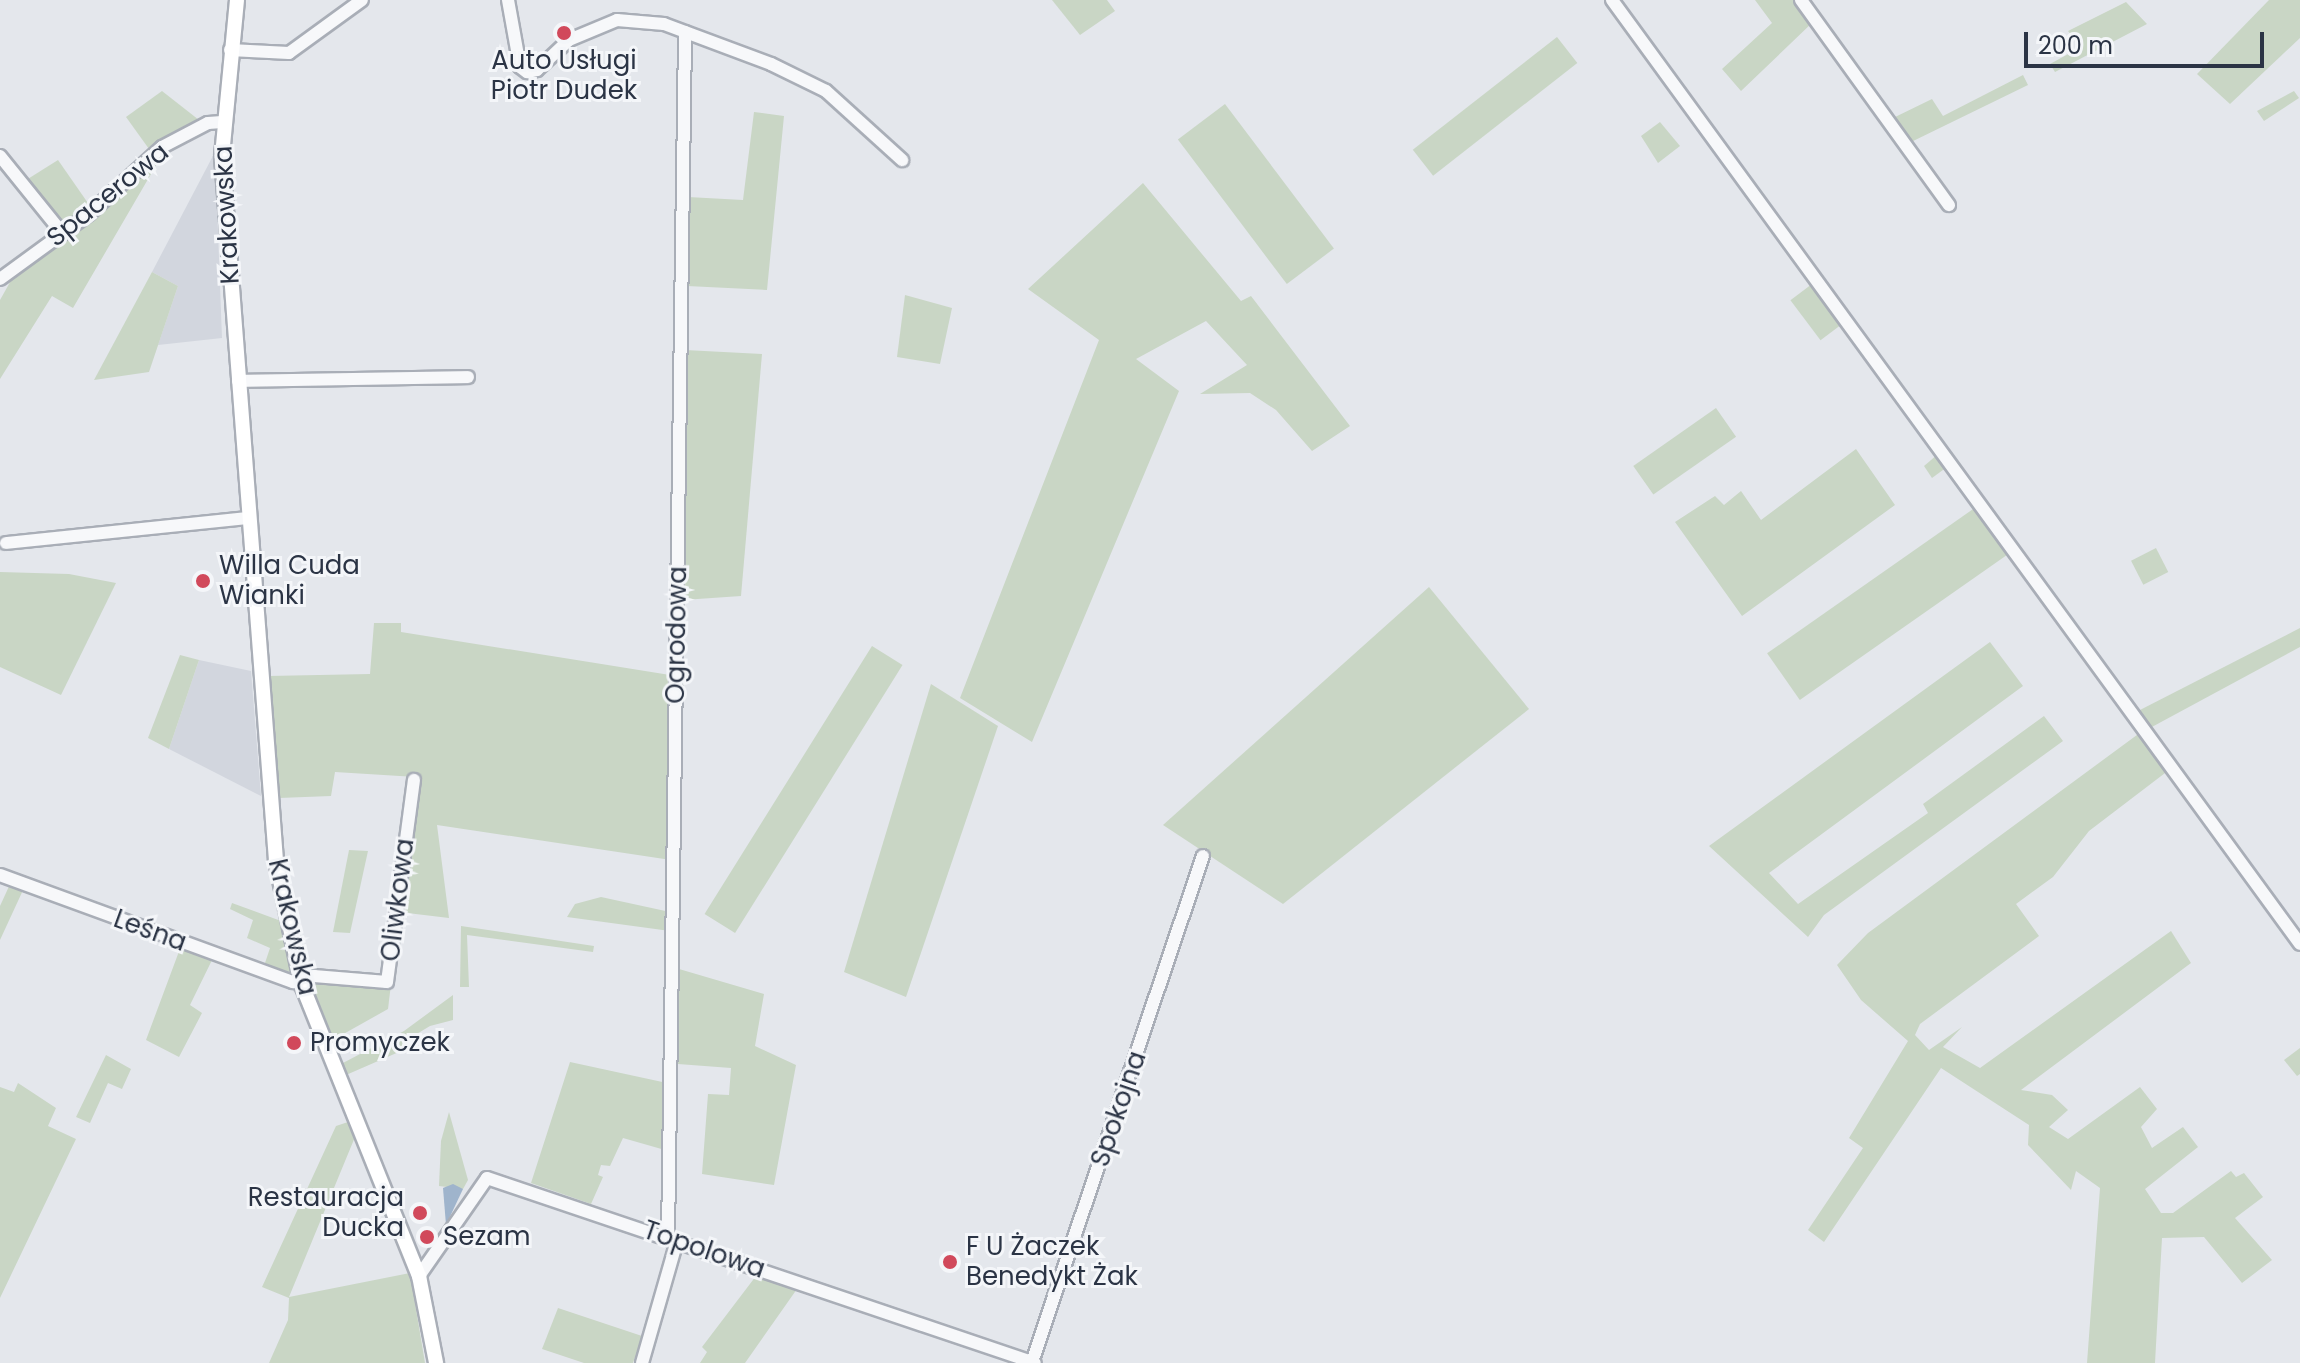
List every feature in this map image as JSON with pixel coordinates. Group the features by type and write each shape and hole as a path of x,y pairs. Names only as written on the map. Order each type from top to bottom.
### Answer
{"main road":[{"name":"Krakowska","path":"237,0 222,122 238,381 274,846 301,979 419,1276 436,1363"}],"street":[{"path":"230,50 289,53 362,0"},
{"path":"508,0 520,67 531,73 569,40 617,20 635,18 685,32 771,64 826,91 902,160"},
{"path":"1612,0 2300,944"},
{"path":"1801,0 1949,205"},
{"name":"Ogrodowa","path":"642,1363 673,1239 685,32"},
{"name":"Spacerowa","path":"0,279 63,234 162,147 208,123 222,122"},
{"path":"0,156 63,234"},
{"path":"238,381 468,377"},
{"path":"6,543 249,518"},
{"name":"Oliwkowa","path":"301,979 387,982 414,780"},
{"name":"Spokojna","path":"1034,1362 1203,856"},
{"name":"Leśna","path":"0,875 244,967 293,982 301,979"},
{"name":"Topolowa","path":"419,1276 487,1178 1034,1362"}],"shaded area":[{"path":"215,152 222,338 158,345 178,286 152,272"},
{"path":"199,660 251,671 261,796 169,749"}],"green space":[{"path":"1052,0 1107,0 1115,11 1080,35"},
{"path":"1755,0 1796,0 1813,22 1741,91 1722,69 1772,23"},
{"path":"2269,0 2300,0 2300,38 2230,104 2197,74"},
{"path":"2126,2 2147,24 2055,72 2050,64 2081,47 2068,31"},
{"path":"1557,37 1577,63 1433,176 1413,150"},
{"path":"2023,75 2028,85 1907,144 1891,119 1932,99 1943,116"},
{"path":"162,91 199,120 149,149 126,117"},
{"path":"2294,91 2299,98 2264,121 2257,111"},
{"path":"1225,104 1334,249 1287,284 1178,140"},
{"path":"754,112 784,116 767,290 687,286 688,197 743,200"},
{"path":"1660,122 1680,146 1658,163 1641,136"},
{"path":"165,150 73,308 52,296 0,379 0,300 18,268"},
{"path":"58,160 90,206 58,225 23,182"},
{"path":"1143,183 1241,301 1251,296 1350,426 1312,451 1276,410 1250,393 1200,394 1247,365 1206,321 1136,359 1179,391 1032,742 960,698 1099,340 1028,289"},
{"path":"152,272 178,286 149,372 94,380"},
{"path":"1812,284 1842,324 1821,340 1790,300"},
{"path":"905,295 952,308 940,364 897,357"},
{"path":"685,350 762,354 741,596 683,600"},
{"path":"1716,408 1736,437 1653,495 1633,466"},
{"path":"1856,449 1895,505 1742,616 1675,522 1715,496 1724,505 1741,491 1761,520"},
{"path":"1937,455 1947,467 1932,478 1924,466"},
{"path":"1976,507 2009,554 1800,700 1767,653"},
{"path":"2156,548 2168,572 2143,585 2131,561"},
{"path":"0,572 69,574 116,583 61,695 0,667"},
{"path":"1429,587 1529,709 1283,904 1163,825"},
{"path":"374,623 401,623 401,632 670,675 671,860 437,825 449,918 399,912 416,777 335,772 331,796 279,798 268,676 370,674"},
{"path":"2300,628 2300,647 2150,728 2138,711"},
{"path":"1990,642 2023,686 1769,873 1798,904 1928,813 1923,804 2044,716 2063,741 1824,915 1808,937 1709,846"},
{"path":"872,646 903,665 735,933 705,914"},
{"path":"180,655 199,660 169,749 148,738"},
{"path":"931,684 998,726 906,997 844,972"},
{"path":"2141,732 2169,770 2089,831 2053,877 2016,904 2039,936 1920,1024 1915,1035 1929,1050 1962,1027 1943,1047 1980,1068 2171,931 2191,963 2021,1090 2052,1095 2068,1110 2049,1127 2068,1139 2140,1087 2157,1109 2141,1127 2152,1148 2183,1127 2198,1147 2145,1189 2161,1213 2173,1213 2231,1171 2236,1177 2244,1173 2263,1197 2235,1218 2272,1260 2242,1283 2204,1237 2162,1238 2155,1363 2087,1363 2100,1188 2076,1171 2071,1190 2028,1145 2029,1125 1941,1068 1824,1242 1808,1230 1863,1148 1849,1138 1908,1041 1861,1000 1837,965 1868,933"},
{"path":"349,850 368,851 350,933 333,932"},
{"path":"11,882 24,888 0,940 0,906"},
{"path":"601,897 670,912 670,931 567,917 575,904"},
{"path":"232,903 281,921 294,978 263,969 270,948 247,938 253,920 230,909"},
{"path":"461,926 594,946 593,952 467,935 469,987 460,987"},
{"path":"181,946 213,958 190,1005 202,1013 179,1057 146,1040"},
{"path":"679,969 764,994 755,1046 796,1065 774,1185 702,1174 708,1094 729,1095 731,1068 678,1064"},
{"path":"312,979 391,984 388,1009 331,1041 310,986"},
{"path":"453,995 453,1020 430,1026 405,1041 408,1048 346,1075 341,1064 404,1031"},
{"path":"2300,1048 2300,1074 2297,1076 2284,1060"},
{"path":"106,1055 131,1069 122,1089 108,1083 90,1123 76,1117"},
{"path":"570,1062 667,1083 665,1150 623,1138 610,1166 601,1165 598,1175 603,1177 591,1204 531,1183"},
{"path":"18,1083 56,1108 48,1126 76,1139 0,1298 0,1087 14,1092"},
{"path":"449,1112 468,1180 463,1189 439,1186 441,1141"},
{"path":"348,1122 355,1137 289,1297 410,1273 425,1363 269,1363 288,1320 289,1298 262,1287 336,1126"},
{"path":"756,1276 797,1289 745,1363 700,1363 707,1352 702,1347"},
{"path":"558,1308 642,1336 633,1363 584,1363 542,1349"}],"water":[{"path":"453,1184 463,1189 446,1225 443,1188"}],"place":[{"name":"Auto Usługi Piotr Dudek","path":"564,33"},
{"name":"Willa Cuda Wianki","path":"203,581"},
{"name":"Promyczek","path":"294,1043"},
{"name":"Restauracja Ducka","path":"420,1213"},
{"name":"Sezam","path":"427,1237"},
{"name":"F U Żaczek Benedykt Żak","path":"950,1262"}]}
